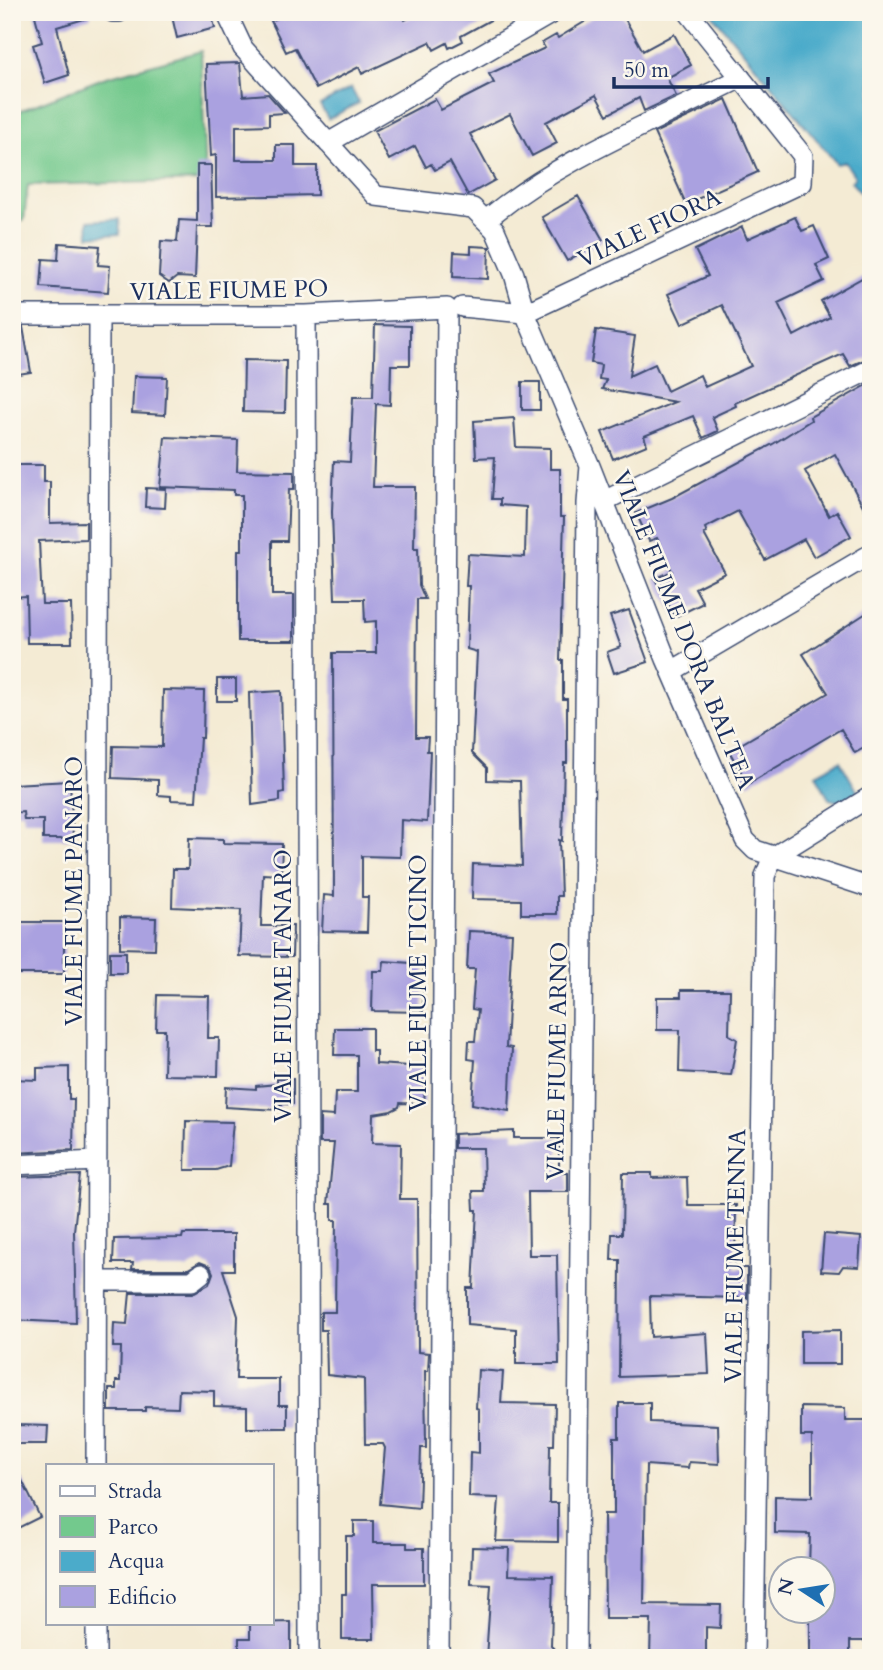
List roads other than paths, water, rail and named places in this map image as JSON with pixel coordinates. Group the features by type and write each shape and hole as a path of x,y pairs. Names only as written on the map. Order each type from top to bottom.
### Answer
{"street":[{"path":"226,12 243,48 376,196 473,208 487,219 516,195 567,166 741,78 688,12"},
{"path":"328,143 554,12"},
{"name":"VIALE FIORA","path":"525,313 802,183 803,156 741,78"},
{"name":"VIALE FIUME DORA BALTEA","path":"487,219 514,274 525,313 672,671 745,840 755,850 871,888"},
{"name":"VIALE FIUME PO","path":"12,315 306,315 454,307 525,313"},
{"name":"VIALE FIUME TICINO","path":"439,1658 454,307"},
{"name":"VIALE FIUME TANARO","path":"306,315 309,1658"},
{"name":"VIALE FIUME PANARO","path":"96,1464 99,317"},
{"path":"604,501 871,369"},
{"name":"VIALE FIUME ARNO","path":"576,1658 586,531 590,466"},
{"path":"672,671 871,554"},
{"path":"773,856 871,796"},
{"name":"VIALE FIUME TENNA","path":"754,1658 765,876 773,856"},
{"path":"12,1166 97,1161"},
{"path":"97,1281 192,1281 201,1274"},
{"path":"96,1624 96,1658"}],"water":[{"path":"710,12 871,12 871,204 851,182 855,177 845,162 837,164"},
{"path":"351,88 359,103 328,119 320,105"},
{"path":"119,219 120,234 89,236 88,221"},
{"path":"840,761 858,792 840,802 829,799 816,774"}]}
